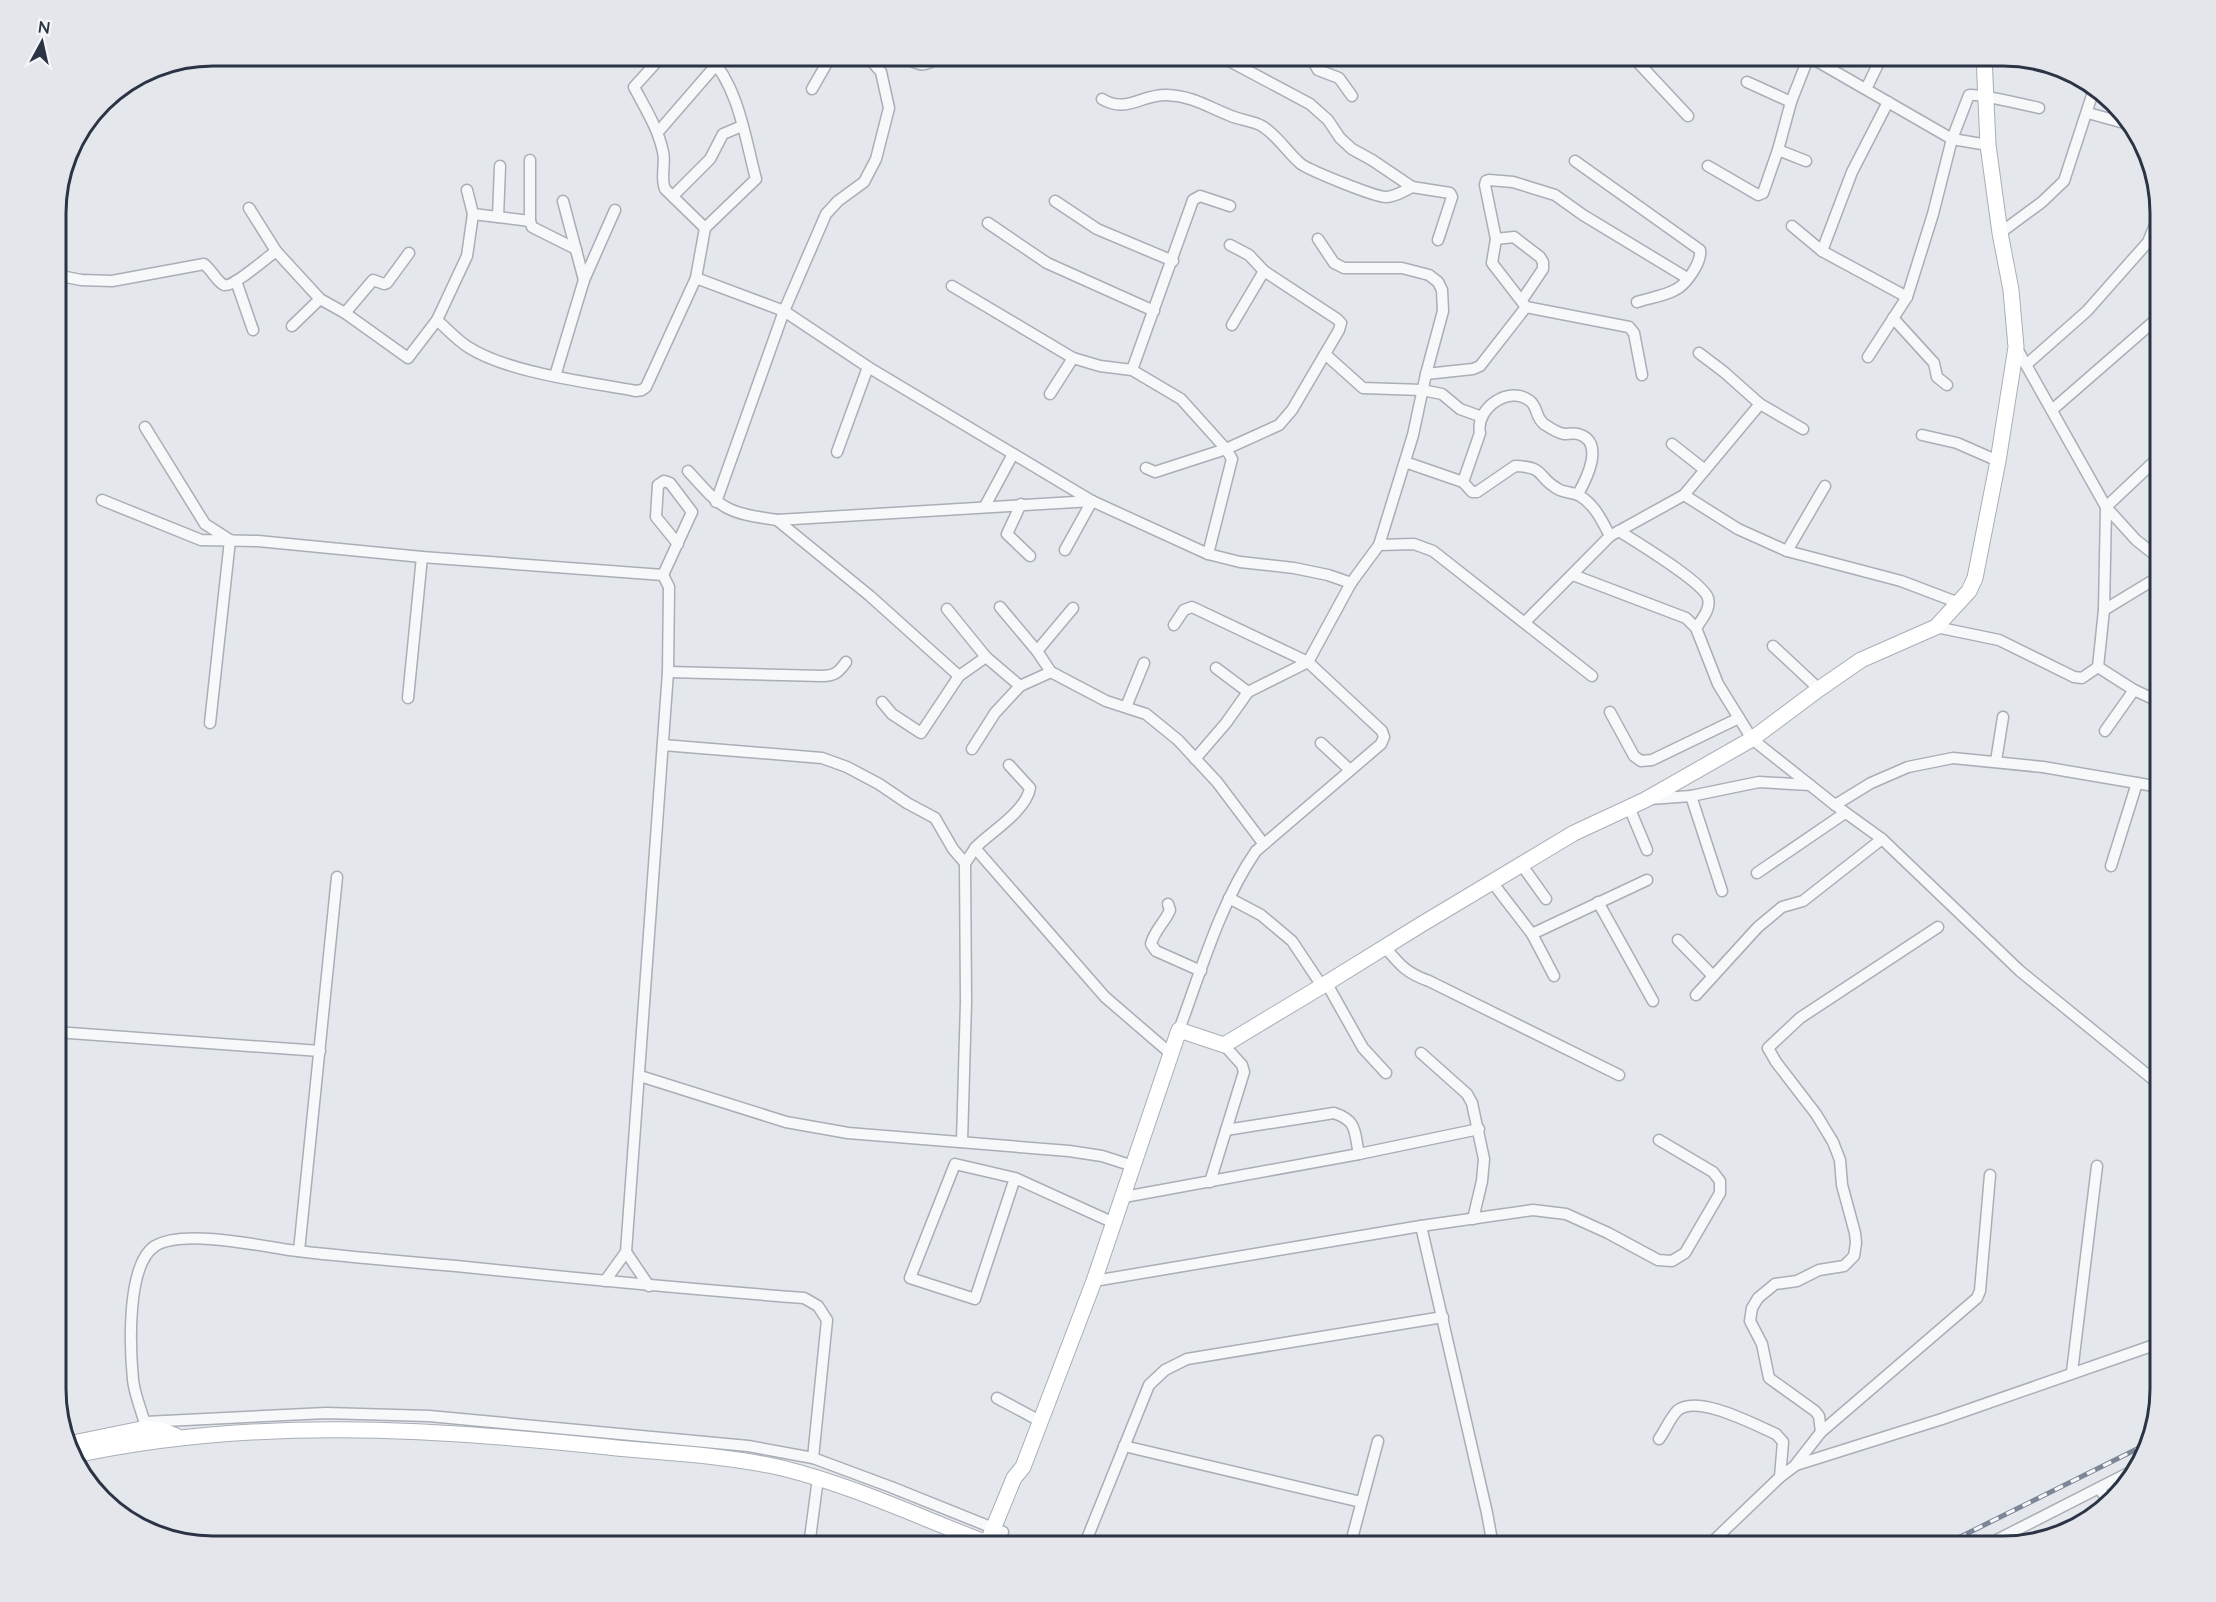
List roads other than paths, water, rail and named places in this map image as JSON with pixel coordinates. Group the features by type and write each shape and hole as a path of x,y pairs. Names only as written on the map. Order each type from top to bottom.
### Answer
{"main road":[{"path":"996,1536 1022,1482 1023,1467 1124,1197 1132,1166 1179,1030 1224,1045 1574,833 1645,800 1752,739 1861,660 1936,627 1959,603 1975,578 1998,461 2016,346 2011,290 1988,145 1984,66"},
{"path":"76,1443 147,1431 178,1437 276,1430 417,1431 579,1444 740,1461 780,1468 818,1478 947,1528 976,1536"},
{"path":"81,1454 115,1446 147,1431"},
{"path":"947,1528 953,1536"}],"street":[{"path":"653,66 634,87 658,132 664,155 665,189 674,195 705,228"},
{"path":"658,132 710,66"},
{"path":"437,320 468,347 501,363 636,391 646,387 696,278 705,228 756,179 732,92 719,66"},
{"path":"812,89 825,66"},
{"path":"716,502 784,311 826,214 838,201 864,182 876,159 889,108 881,72 876,66"},
{"path":"1239,66 1310,104 1328,120 1340,138 1352,149 1412,187 1450,193 1452,197 1438,240"},
{"path":"1316,66 1318,70 1339,78 1352,96"},
{"path":"1641,66 1688,117"},
{"path":"1708,166 1758,195 1763,193 1791,102 1805,66"},
{"path":"1826,66 1952,139 1988,145"},
{"path":"1866,89 1877,66"},
{"path":"1747,82 1791,102"},
{"path":"1868,357 1907,297 1933,214 1952,139 1969,95 1976,93 2039,108"},
{"path":"1102,99 1119,106 1128,105 1152,95 1189,98 1204,102 1218,111 1261,126 1281,141 1302,164 1332,178 1386,197 1412,187"},
{"path":"2000,232 2042,202 2064,181 2092,96"},
{"path":"1822,251 1852,172 1888,102"},
{"path":"2088,113 2118,121"},
{"path":"674,195 710,159 723,134 742,126"},
{"path":"1778,150 1806,161"},
{"path":"530,160 530,221 532,227 576,249"},
{"path":"1575,161 1700,250 1699,261 1676,290 1637,302"},
{"path":"498,217 500,166"},
{"path":"1642,375 1634,333 1629,327 1524,303 1492,263 1496,239 1485,185 1490,180 1513,182 1555,195 1583,215 1687,278"},
{"path":"249,208 276,250 320,299 345,313 408,358 437,320 467,256 472,214 467,190"},
{"path":"1132,370 1196,197 1200,196 1230,206"},
{"path":"563,201 584,280"},
{"path":"1055,201 1097,229 1173,261"},
{"path":"555,376 584,280 615,210"},
{"path":"472,214 530,221"},
{"path":"988,223 1047,263 1154,311"},
{"path":"1792,226 1822,251 1907,297"},
{"path":"1426,374 1473,369 1480,366 1524,303 1543,268 1540,257 1514,237 1496,239"},
{"path":"2027,364 2088,311 2150,237"},
{"path":"1195,759 1226,723 1248,692 1308,662 1351,583 1379,545 1405,462 1443,311 1442,290 1438,282 1429,275 1402,268 1344,268 1334,263 1317,240"},
{"path":"1146,468 1155,472 1226,448 1278,425 1292,410 1341,323 1264,271 1249,255 1230,245"},
{"path":"66,277 112,281 204,264 222,284 228,285 276,250"},
{"path":"345,313 373,280 387,283 409,253"},
{"path":"1232,326 1264,271"},
{"path":"696,278 784,311 868,367 1092,501 1208,554 1240,562 1294,568 1328,575 1351,583"},
{"path":"236,281 253,330"},
{"path":"952,286 1073,358 1100,366 1132,370 1181,399 1226,448 1233,463 1208,554"},
{"path":"292,326 320,299"},
{"path":"1893,318 1934,363 1937,377 1947,385"},
{"path":"2052,410 2150,325"},
{"path":"2016,346 2106,507 2136,540 2150,551"},
{"path":"1699,353 1760,404 1803,429"},
{"path":"1325,354 1363,388 1422,390 1442,394 1460,409 1482,417"},
{"path":"1050,394 1073,358"},
{"path":"837,452 868,367"},
{"path":"1463,482 1480,433 1479,426 1482,417 1490,405 1501,397 1514,396 1528,399 1535,407 1536,416 1541,422 1559,433 1578,434 1589,441 1592,448 1590,471 1578,494"},
{"path":"1525,622 1614,534 1684,495 1760,404"},
{"path":"146,427 205,524 230,540"},
{"path":"1922,435 1957,442 1998,461"},
{"path":"1672,444 1705,470"},
{"path":"985,506 1013,454"},
{"path":"1405,462 1463,482 1472,492 1477,492 1515,466 1537,469 1555,488 1578,494 1614,534 1692,581 1708,597 1709,607 1696,628"},
{"path":"1936,627 1999,640 2074,677 2082,678 2098,667 2104,610 2106,507 2150,465"},
{"path":"688,471 716,502 727,510 777,520 1092,501"},
{"path":"663,575 678,544 692,512 670,483 663,481 658,485 656,517 678,544"},
{"path":"1787,551 1825,486"},
{"path":"1684,495 1738,529 1787,551 1901,581 1959,603"},
{"path":"102,500 201,540 230,540 663,575"},
{"path":"1065,550 1092,501"},
{"path":"1021,504 1007,534 1030,556"},
{"path":"777,520 870,596 959,676"},
{"path":"210,723 230,540"},
{"path":"1379,545 1414,544 1433,551 1592,676"},
{"path":"408,698 422,557"},
{"path":"605,1281 626,1252 668,672 669,587 663,575"},
{"path":"1574,575 1686,618 1696,628 1718,684 1752,739 1845,813 1882,839 2020,971 2150,1077"},
{"path":"2104,610 2150,582"},
{"path":"1000,607 1037,651 1051,672 1106,701 1146,714 1178,740 1217,782 1263,843"},
{"path":"1174,625 1184,610 1192,607 1308,662 1382,731 1384,737 1381,744 1263,843 1242,871 1229,898 1179,1030"},
{"path":"1037,651 1073,608"},
{"path":"947,609 986,657 1020,686"},
{"path":"1773,646 1819,689"},
{"path":"882,702 892,714 921,733 959,676 986,657"},
{"path":"668,672 832,676 839,672 846,662"},
{"path":"1126,707 1144,663"},
{"path":"2098,667 2150,697"},
{"path":"1216,668 1248,692"},
{"path":"972,749 995,713 1020,686 1051,672"},
{"path":"2105,731 2134,690"},
{"path":"1610,712 1634,756 1641,761 1652,760 1739,718"},
{"path":"1996,761 2003,717"},
{"path":"1321,743 1350,770"},
{"path":"663,745 822,758 847,767 935,818 952,849 965,863"},
{"path":"1835,805 1871,783 1908,767 1953,758 1996,761 2150,785"},
{"path":"962,1142 966,1002 965,863 975,848 1022,806 1029,793 1030,788 1009,765"},
{"path":"1645,800 1691,796 1759,782 1810,785"},
{"path":"2111,866 2137,783"},
{"path":"1691,796 1722,891"},
{"path":"1629,807 1647,850"},
{"path":"1757,873 1845,813"},
{"path":"1696,995 1758,927 1782,907 1803,901 1882,839"},
{"path":"975,848 1105,997 1170,1053"},
{"path":"1521,864 1546,899"},
{"path":"298,1251 337,877"},
{"path":"1532,934 1647,880"},
{"path":"1492,882 1532,934 1554,976"},
{"path":"1229,898 1261,915 1292,941 1325,985 1363,1048 1386,1073"},
{"path":"1598,902 1653,1001"},
{"path":"1168,904 1170,910 1168,916 1151,944 1156,951 1201,971"},
{"path":"1821,1432 1819,1416 1769,1378 1762,1344 1750,1321 1752,1308 1758,1298 1775,1284 1797,1281 1819,1270 1838,1268 1848,1263 1854,1256 1855,1233 1842,1185 1840,1160 1833,1142 1816,1114 1768,1048 1800,1018 1938,927"},
{"path":"1678,940 1713,976"},
{"path":"1384,946 1412,975 1429,981 1619,1075"},
{"path":"66,1033 320,1051"},
{"path":"1210,1182 1244,1072 1242,1065 1224,1045"},
{"path":"1421,1053 1467,1094 1472,1103 1484,1159 1482,1181 1473,1219"},
{"path":"640,1076 786,1122 848,1133 1069,1151 1102,1156 1132,1166"},
{"path":"1226,1130 1334,1113 1345,1117 1352,1123 1359,1154"},
{"path":"1124,1197 1359,1154 1479,1129"},
{"path":"1094,1281 1421,1226 1533,1210 1566,1214 1658,1260 1672,1261 1685,1253 1720,1193 1720,1181 1713,1172 1659,1140"},
{"path":"1014,1178 975,1299 910,1278 955,1164 1014,1178 1114,1224"},
{"path":"2072,1372 2097,1166"},
{"path":"1719,1536 1796,1465 1821,1432 1977,1298 1980,1291 1990,1175"},
{"path":"1421,1226 1491,1536"},
{"path":"813,1458 827,1320 818,1306 804,1298 649,1286 298,1251 205,1239 174,1238 154,1246 141,1263 133,1300 131,1335 134,1382 147,1431 326,1413 375,1414 440,1417 770,1449 813,1458 891,1486 985,1536"},
{"path":"626,1252 649,1286"},
{"path":"1088,1536 1149,1385 1165,1370 1187,1359 1443,1317"},
{"path":"1796,1465 1942,1419 2150,1346"},
{"path":"997,1398 1040,1421"},
{"path":"1659,1439 1677,1412 1684,1407 1711,1407 1781,1438 1783,1442 1780,1478"},
{"path":"682,1455 683,1439"},
{"path":"1352,1536 1378,1441"},
{"path":"1124,1446 1361,1502"},
{"path":"2005,1536 2121,1477"},
{"path":"810,1536 818,1478"},
{"path":"2099,1488 2104,1496"}],"railway":[{"path":"1962,1536 2137,1449"}]}
